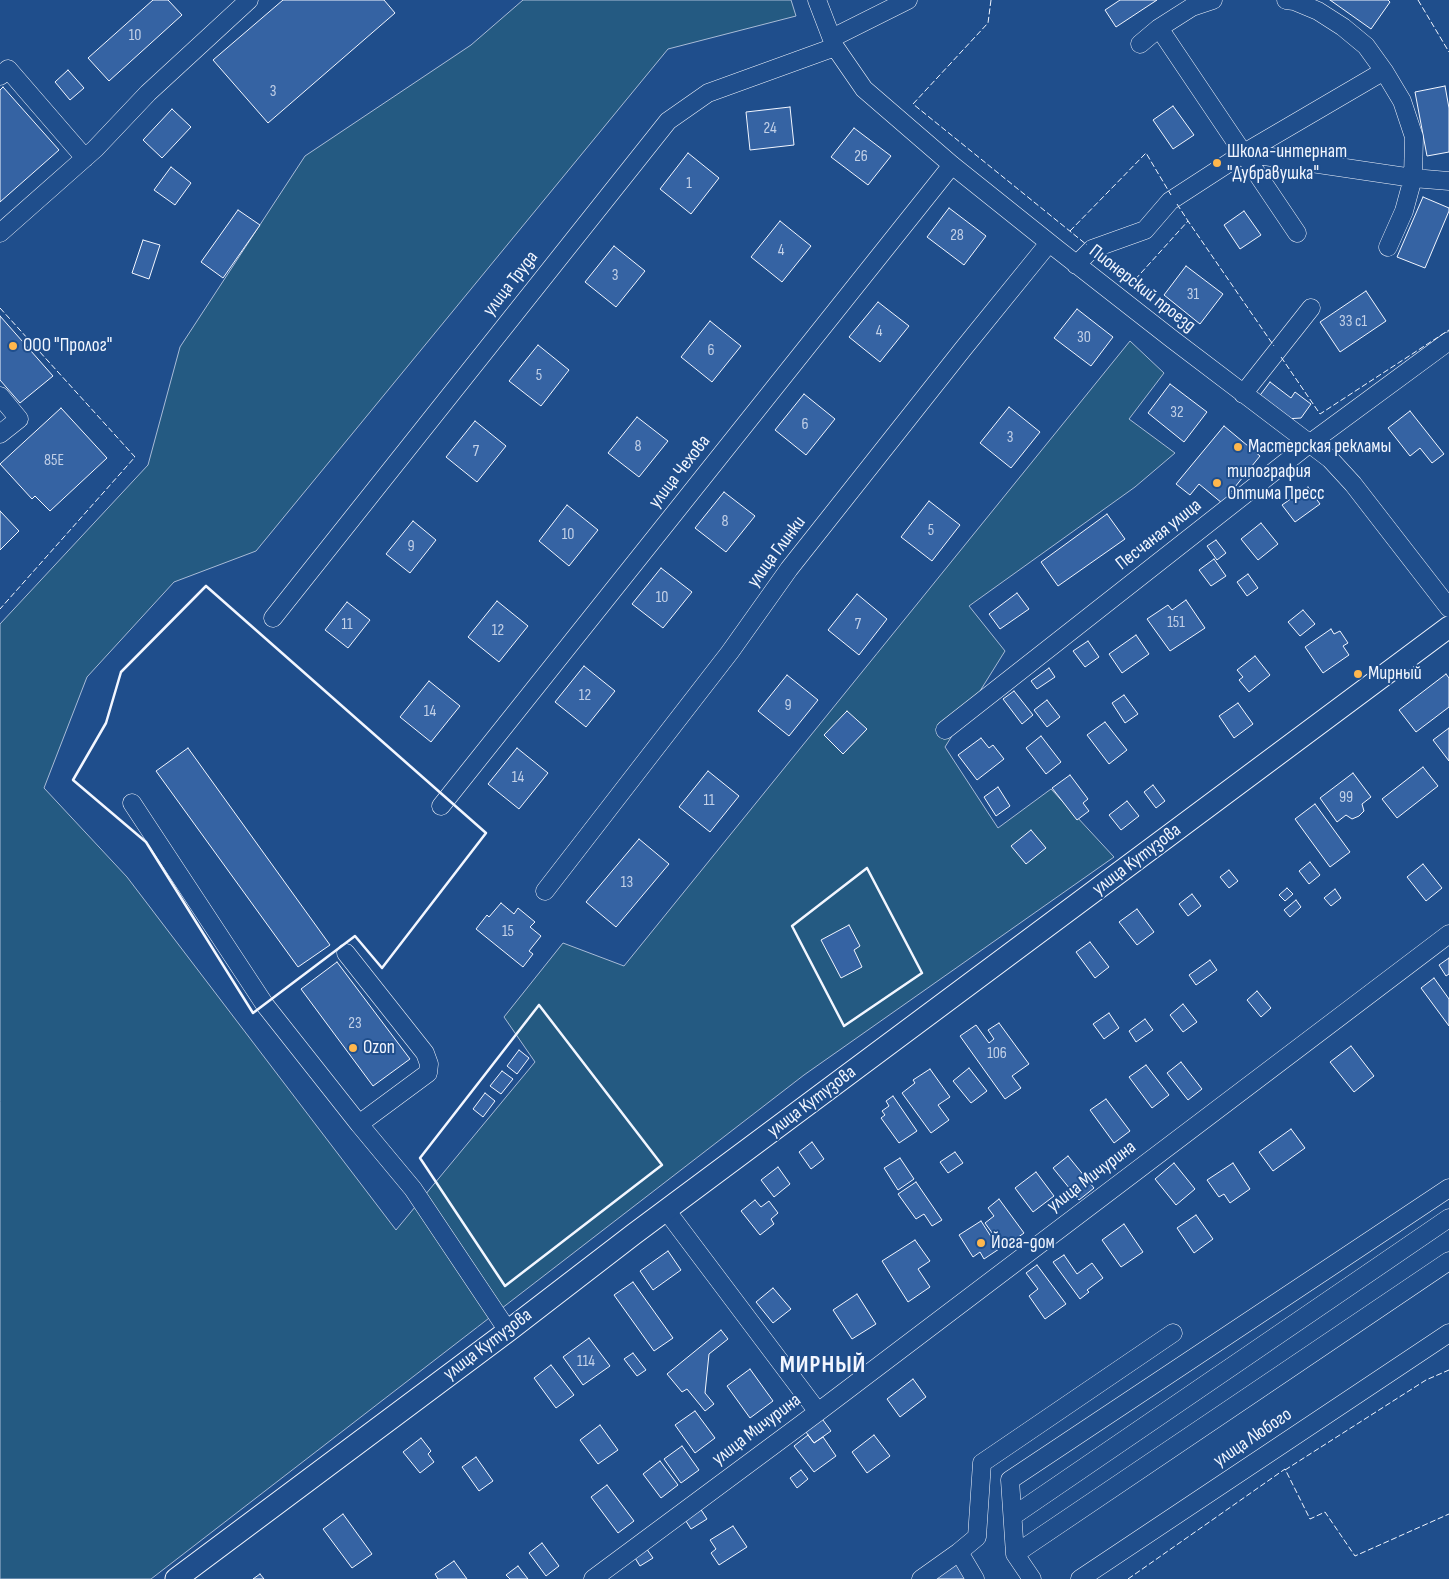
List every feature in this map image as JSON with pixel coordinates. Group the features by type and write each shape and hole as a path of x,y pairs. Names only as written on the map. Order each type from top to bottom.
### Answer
{"main road":[{"name":"улица Кутузова","path":"176,1579 508,1331 666,1210 1449,627"}],"street":[{"path":"0,233 85,158 148,93 249,0"},
{"name":"Пионерский проезд","path":"818,0 834,43 864,89 952,165 1076,265 1330,459 1353,484 1449,608"},
{"name":"улица Труда","path":"273,618 668,121 708,93 834,43 908,0"},
{"path":"1140,44 1159,28 1192,7 1213,0"},
{"path":"1292,0 1318,11 1343,26 1366,46 1402,101 1414,136 1413,178 1404,210 1388,247"},
{"path":"1159,28 1297,233"},
{"path":"0,76 8,69 85,158"},
{"path":"1076,265 1092,249 1145,230 1170,201 1244,153 1384,71"},
{"path":"1244,153 1413,178 1449,181"},
{"name":"улица Чехова","path":"441,806 952,165"},
{"name":"улица Глинки","path":"545,891 730,652 789,569 1049,243"},
{"path":"1243,394 1311,308"},
{"name":"Песчаная улица","path":"945,730 1309,444 1449,341"},
{"path":"0,396 19,419 0,434"},
{"path":"132,803 266,1005 359,1124 413,1188 508,1331"},
{"name":"улица Мичурина","path":"592,1579 818,1412 1449,934"},
{"path":"346,953 424,1053 429,1064 428,1073 359,1124"},
{"path":"1032,1579 1015,1554 1010,1480 1449,1188"},
{"path":"666,1210 818,1412"},
{"path":"1013,1516 1449,1218"},
{"path":"1015,1554 1449,1261"},
{"path":"921,1579 977,1537 982,1463 1173,1333"},
{"name":"улица Любого","path":"1080,1579 1449,1333"},
{"path":"959,1552 975,1579"}],"shaded area":[{"path":"523,0 791,0 796,16 668,49 256,551 174,582 87,677 44,788 127,877 396,1230 535,1062 504,1017 563,943 624,966 1130,341 1164,373 1129,419 1175,453 1135,487 969,606 1005,651 945,747 998,828 1051,789 1114,857 804,1075 151,1579 0,1579 0,624 148,465 180,347 305,156 471,45"}],"building":[{"path":"153,0 168,0 182,15 109,81 88,58"},
{"path":"283,0 384,0 395,13 268,123 213,60"},
{"path":"1120,0 1157,0 1116,27 1105,10"},
{"path":"1330,0 1388,0 1390,2 1371,29"},
{"path":"68,70 84,88 70,100 55,82"},
{"path":"1445,86 1449,108 1449,152 1427,156 1415,92"},
{"path":"3,87 59,150 0,202 0,90"},
{"path":"1173,106 1194,135 1173,149 1153,120"},
{"path":"790,107 794,145 750,150 746,112"},
{"path":"172,109 191,127 162,158 143,140"},
{"path":"854,128 891,156 868,185 831,157"},
{"path":"688,153 719,178 691,214 660,189"},
{"path":"171,167 191,183 175,205 154,190"},
{"path":"1423,197 1449,208 1425,268 1397,257"},
{"path":"949,208 986,236 964,265 927,237"},
{"path":"238,210 260,225 223,278 201,262"},
{"path":"1244,211 1261,235 1240,249 1224,225"},
{"path":"780,221 811,246 782,282 751,257"},
{"path":"143,240 160,245 149,279 132,273"},
{"path":"614,246 645,271 616,307 585,282"},
{"path":"1186,266 1223,294 1200,324 1164,295"},
{"path":"1366,291 1386,321 1340,352 1320,322"},
{"path":"878,302 909,326 880,362 849,337"},
{"path":"1077,309 1113,337 1091,366 1054,338"},
{"name":"ООО \"Пролог\"","path":"0,316 53,376 20,403 0,380"},
{"path":"710,321 741,346 712,382 681,357"},
{"path":"538,345 569,370 541,406 509,381"},
{"path":"1270,382 1291,398 1295,392 1311,404 1301,418 1285,419 1258,398"},
{"path":"1170,384 1207,412 1184,442 1148,413"},
{"path":"804,394 835,419 806,455 775,430"},
{"path":"1009,407 1040,432 1011,468 980,443"},
{"path":"61,408 107,458 50,511 35,496 32,499 0,464"},
{"path":"1410,411 1444,454 1432,463 1420,448 1410,456 1388,428"},
{"path":"637,417 668,441 639,477 608,453"},
{"path":"475,421 506,446 477,482 446,457"},
{"path":"1224,426 1260,456 1222,503 1199,484 1190,495 1176,484"},
{"path":"1308,487 1320,504 1295,522 1282,505"},
{"path":"724,492 755,516 726,552 695,528"},
{"path":"929,501 960,525 932,561 901,537"},
{"path":"567,505 598,530 569,566 539,541"},
{"path":"0,511 19,531 0,550"},
{"path":"1107,514 1125,539 1058,586 1041,562"},
{"path":"413,521 436,540 410,573 386,554"},
{"path":"1261,523 1278,544 1258,560 1241,539"},
{"path":"1216,540 1226,553 1217,560 1207,546"},
{"path":"1214,559 1226,576 1211,586 1199,570"},
{"path":"661,568 692,592 663,628 632,604"},
{"path":"1248,574 1258,588 1247,596 1237,582"},
{"path":"1017,593 1029,609 1000,629 989,614"},
{"path":"857,594 887,619 859,655 828,630"},
{"path":"1186,600 1205,628 1170,651 1147,619 1168,605 1172,610"},
{"path":"497,601 528,626 499,662 468,637"},
{"path":"347,602 370,620 348,648 325,630"},
{"path":"1303,610 1315,624 1300,636 1288,622"},
{"path":"1331,629 1334,634 1340,631 1348,643 1343,646 1349,655 1323,673 1305,647"},
{"path":"1136,635 1149,654 1122,673 1109,654"},
{"path":"1088,641 1099,657 1085,667 1073,651"},
{"path":"1255,656 1270,675 1249,692 1239,680 1243,677 1237,670"},
{"path":"584,666 615,691 586,727 555,702"},
{"path":"1049,668 1055,677 1037,689 1031,681"},
{"path":"1446,674 1449,678 1449,707 1416,732 1399,710"},
{"path":"787,675 818,700 789,736 758,711"},
{"path":"429,681 460,706 431,742 400,717"},
{"path":"1014,691 1033,715 1022,724 1003,699"},
{"path":"1124,695 1138,714 1125,723 1112,703"},
{"path":"1047,700 1060,717 1047,727 1034,710"},
{"path":"1238,703 1253,724 1234,738 1219,716"},
{"path":"847,711 867,729 843,754 824,735"},
{"path":"1105,722 1127,750 1109,764 1087,735"},
{"path":"1449,728 1449,761 1433,740"},
{"path":"1041,736 1061,762 1046,774 1026,748"},
{"path":"981,738 989,748 993,745 1004,759 977,780 958,755"},
{"path":"188,748 330,945 298,967 156,771"},
{"path":"517,748 548,773 519,809 488,784"},
{"path":"1423,767 1438,786 1397,818 1382,799"},
{"path":"708,771 739,796 710,832 679,807"},
{"path":"1353,773 1371,797 1362,804 1364,811 1359,816 1352,819 1346,815 1337,822 1320,798"},
{"path":"1070,775 1088,799 1083,803 1089,811 1077,820 1052,788"},
{"path":"1153,785 1165,801 1156,808 1144,792"},
{"path":"998,787 1010,806 996,816 984,797"},
{"path":"1127,801 1139,816 1121,830 1109,815"},
{"path":"1315,804 1350,852 1330,867 1295,819"},
{"path":"1031,830 1046,848 1026,864 1011,846"},
{"path":"639,839 669,864 616,927 586,902"},
{"path":"1310,862 1320,875 1309,884 1299,871"},
{"path":"1423,864 1442,888 1426,901 1407,877"},
{"path":"1229,870 1238,881 1229,888 1220,877"},
{"path":"1287,888 1293,894 1285,901 1279,895"},
{"path":"1335,889 1341,898 1331,906 1324,898"},
{"path":"1192,894 1201,906 1188,916 1179,904"},
{"path":"1296,900 1301,907 1290,917 1284,910"},
{"path":"501,903 514,914 518,908 535,922 530,927 541,936 529,951 533,954 523,967 476,929 487,915 489,917"},
{"path":"1137,909 1154,932 1137,945 1119,922"},
{"path":"849,925 860,946 854,950 862,967 841,978 821,940"},
{"path":"1090,942 1109,967 1095,978 1076,952"},
{"path":"1449,958 1449,974 1446,976 1439,965"},
{"path":"1210,960 1217,970 1196,985 1189,975"},
{"path":"337,962 410,1059 373,1086 301,989"},
{"path":"1434,978 1449,999 1449,1026 1421,988"},
{"path":"1257,991 1271,1008 1261,1017 1247,1000"},
{"path":"1183,1004 1197,1022 1183,1032 1170,1015"},
{"path":"1109,1013 1119,1028 1104,1039 1093,1024"},
{"path":"1145,1019 1153,1030 1136,1042 1129,1031"},
{"path":"999,1023 1029,1064 1012,1076 1021,1088 1005,1099 960,1036 976,1025 989,1043 994,1039 988,1030"},
{"path":"1351,1046 1374,1076 1354,1092 1330,1062"},
{"path":"519,1050 529,1058 517,1074 507,1066"},
{"path":"1181,1062 1202,1089 1188,1100 1167,1073"},
{"path":"1146,1065 1169,1095 1152,1108 1129,1077"},
{"path":"969,1068 987,1091 971,1103 953,1081"},
{"path":"930,1069 950,1097 938,1105 949,1120 931,1133 902,1093 915,1083 913,1080"},
{"path":"502,1071 513,1079 501,1094 490,1086"},
{"path":"485,1093 495,1101 483,1117 473,1109"},
{"path":"893,1096 917,1131 899,1143 881,1118 885,1115 882,1111 889,1106 886,1101"},
{"path":"1106,1099 1130,1131 1114,1143 1090,1110"},
{"path":"1291,1129 1305,1148 1273,1171 1259,1152"},
{"path":"812,1142 824,1159 811,1169 799,1152"},
{"path":"955,1152 963,1163 948,1173 940,1162"},
{"path":"1068,1156 1094,1188 1079,1200 1053,1168"},
{"path":"900,1158 914,1179 898,1190 884,1168"},
{"path":"1174,1163 1195,1189 1176,1205 1155,1179"},
{"path":"1233,1163 1250,1189 1230,1203 1224,1194 1219,1197 1207,1180"},
{"path":"778,1167 790,1184 774,1197 761,1180"},
{"path":"1036,1172 1054,1196 1033,1212 1015,1188"},
{"path":"916,1182 942,1220 932,1226 924,1214 916,1219 898,1194"},
{"path":"999,1199 1024,1233 1003,1248 985,1223 994,1216 988,1208"},
{"path":"755,1200 761,1207 769,1201 778,1213 771,1219 774,1224 760,1235 741,1211"},
{"path":"1196,1215 1213,1239 1194,1253 1177,1228"},
{"path":"981,1221 999,1249 984,1259 980,1252 973,1257 959,1235"},
{"path":"1124,1224 1143,1252 1121,1267 1102,1240"},
{"path":"915,1240 930,1261 918,1269 930,1287 908,1302 882,1261"},
{"path":"668,1251 681,1270 653,1290 640,1271"},
{"path":"1064,1255 1077,1274 1092,1263 1103,1278 1087,1290 1089,1292 1080,1299 1053,1262"},
{"path":"1037,1265 1066,1304 1045,1319 1029,1296 1038,1289 1026,1273"},
{"path":"633,1282 673,1338 654,1351 614,1295"},
{"path":"773,1288 791,1309 773,1323 756,1302"},
{"path":"857,1294 876,1324 852,1339 833,1310"},
{"path":"721,1330 728,1339 709,1354 705,1393 714,1404 705,1411 687,1389 682,1392 667,1374"},
{"path":"589,1338 610,1366 583,1385 563,1357"},
{"path":"633,1353 646,1370 637,1376 624,1359"},
{"path":"551,1365 574,1395 556,1408 534,1378"},
{"path":"750,1369 773,1401 750,1418 727,1386"},
{"path":"913,1379 926,1397 900,1417 887,1399"},
{"path":"695,1411 715,1438 695,1453 675,1425"},
{"path":"820,1416 831,1431 814,1443 803,1428"},
{"path":"600,1425 618,1450 598,1464 580,1440"},
{"path":"808,1435 814,1443 823,1437 836,1456 814,1472 794,1446"},
{"path":"874,1435 890,1456 867,1473 852,1452"},
{"path":"421,1438 431,1451 428,1454 434,1462 420,1473 403,1452"},
{"path":"682,1446 699,1470 681,1483 664,1459"},
{"path":"476,1457 493,1481 479,1491 462,1467"},
{"path":"660,1461 678,1485 661,1498 643,1474"},
{"path":"801,1470 808,1479 797,1488 790,1478"},
{"path":"607,1485 634,1521 618,1533 591,1497"},
{"path":"698,1505 707,1519 691,1529 682,1515"},
{"path":"343,1514 372,1554 352,1568 323,1529"},
{"path":"733,1526 747,1547 719,1565 711,1553 716,1549 710,1540"},
{"path":"542,1543 559,1566 546,1576 529,1553"},
{"path":"644,1545 653,1558 640,1566 632,1553"},
{"path":"454,1561 467,1579 438,1579 435,1574"},
{"path":"956,1561 967,1579 932,1579"},
{"path":"518,1566 528,1579 510,1579 506,1575"},
{"path":"260,1574 264,1579 253,1579"}],"fence":[{"path":"991,0 988,23 913,104 1087,245"},
{"path":"1418,0 1449,52"},
{"path":"1070,231 1146,153 1171,195"},
{"path":"1177,204 1188,221"},
{"path":"1097,253 1132,283 1188,221 1274,346"},
{"path":"0,308 135,457 0,609"},
{"path":"1281,357 1320,414 1449,330"},
{"path":"1285,1470 1426,1380 1449,1370"},
{"path":"1128,1579 1285,1469 1310,1519 1325,1512 1355,1556 1449,1514"}],"wall":[{"path":"206,586 486,833 382,968 355,936 253,1013 146,842 73,780 106,723 121,672 206,586"},
{"path":"867,868 922,973 844,1026 792,926 867,868"},
{"path":"539,1005 662,1165 505,1286 420,1158 539,1005"}],"place":[{"name":"Школа-интернат \"Дубравушка\"","path":"1217,163"},
{"name":"ООО \"Пролог\"","path":"13,346"},
{"name":"Мастерская рекламы","path":"1238,447"},
{"name":"типография Оптима Пресс","path":"1217,483"},
{"name":"Мирный","path":"1358,674"},
{"name":"Ozon","path":"353,1048"},
{"name":"Йога-дом","path":"981,1243"}],"district":[{"name":"МИРНЫЙ","path":"823,1366"}]}
